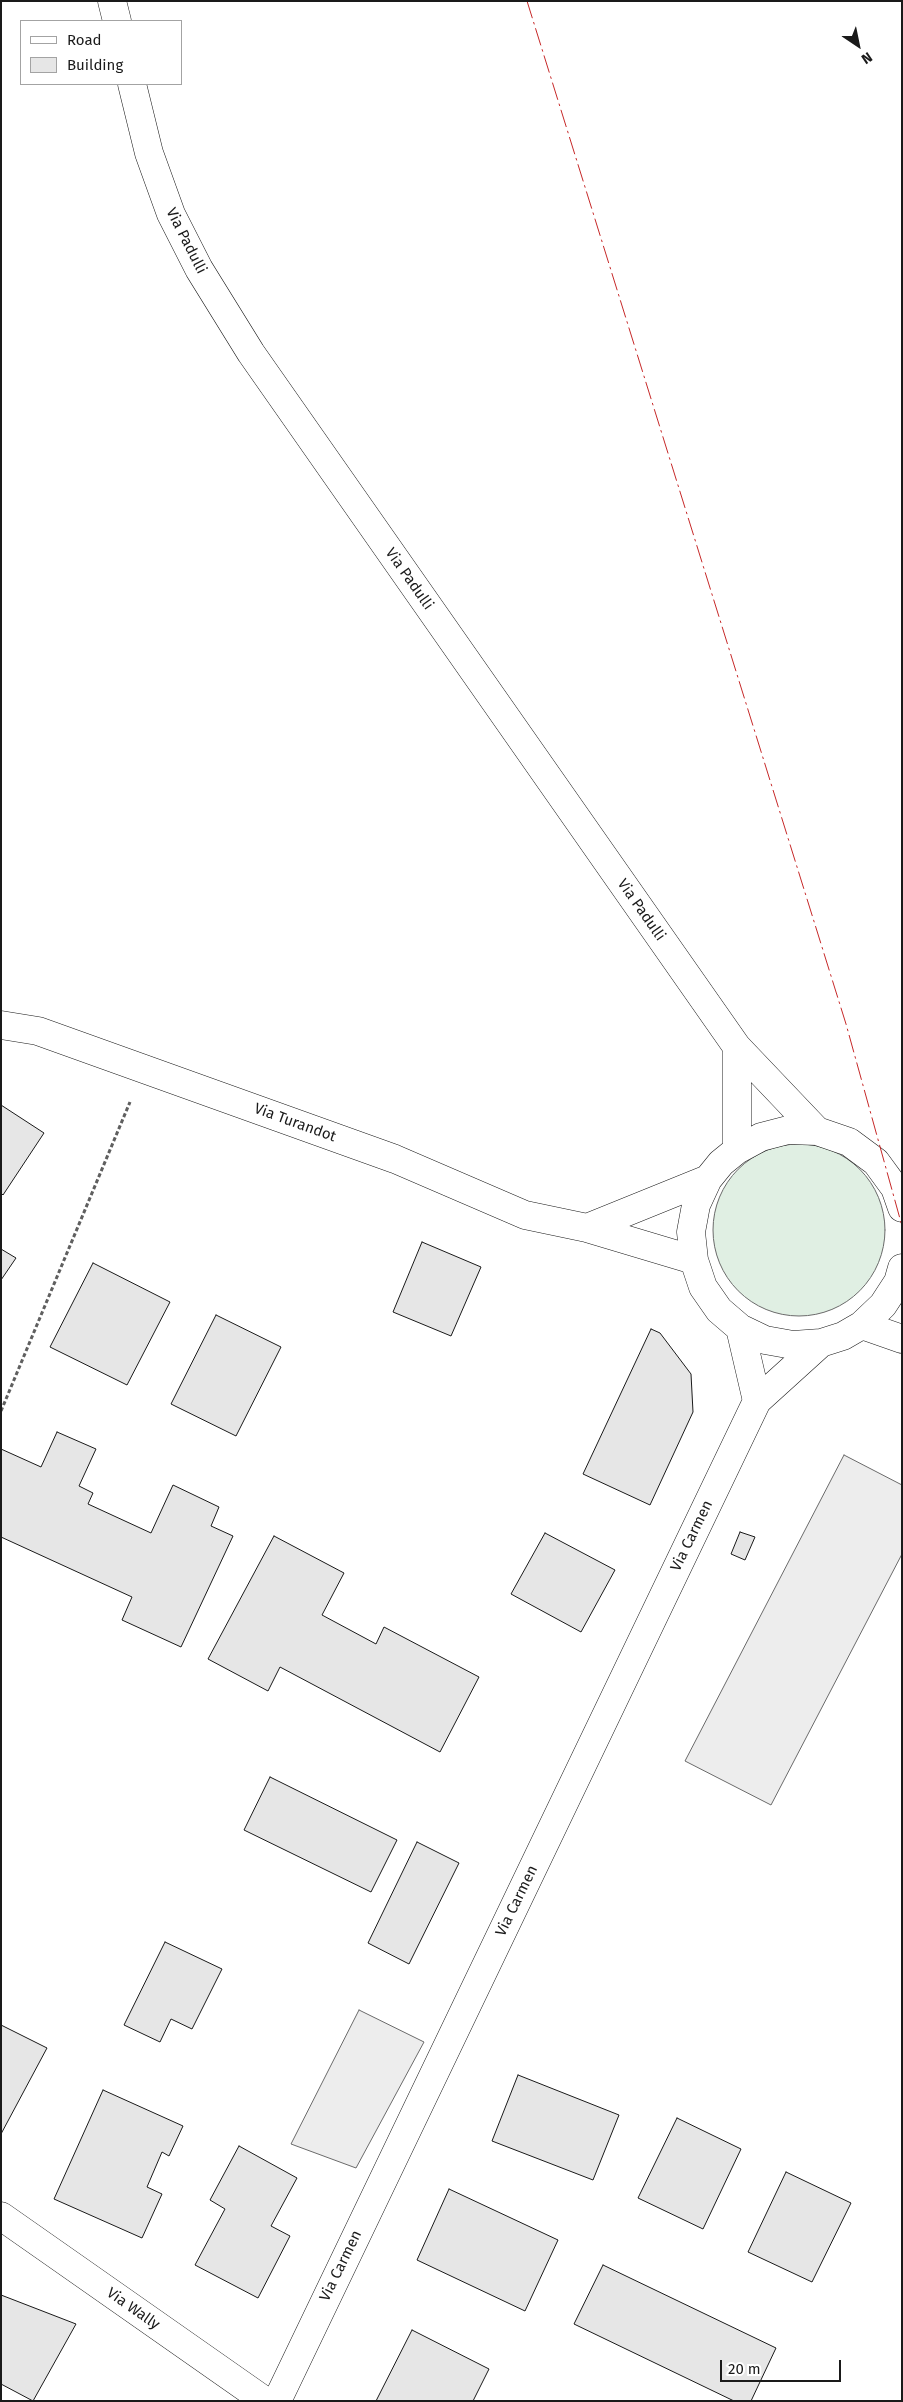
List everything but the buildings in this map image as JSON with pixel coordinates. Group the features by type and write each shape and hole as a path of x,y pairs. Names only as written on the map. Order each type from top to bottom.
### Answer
{"street":[{"path":"112,1 117,20"},
{"name":"Via Padulli","path":"132,85 149,153 171,214 199,269 251,354 737,1047 817,1131"},
{"name":"Via Turandot","path":"1,1025 38,1031 395,1159 525,1215 587,1228 694,1260"},
{"path":"737,1047 737,1150"},
{"path":"902,1208 896,1188 876,1162 849,1142 817,1131 788,1130 761,1137 737,1150 721,1163 708,1179 696,1205 691,1232 694,1260 703,1287 719,1310 740,1328 765,1340 774,1342 793,1345 821,1343 842,1336 862,1325 883,1305 898,1282 902,1268"},
{"path":"587,1228 708,1179"},
{"path":"862,1325 902,1339"},
{"path":"740,1328 757,1401"},
{"name":"Via Carmen","path":"276,2401 757,1401 821,1343"},
{"name":"Via Wally","path":"1,2216 265,2401"}],"path":[{"path":"1,1411 134,1094"}],"green space":[{"path":"791,1144 807,1144 832,1150 840,1154 854,1163 866,1175 879,1197 885,1230 879,1263 866,1285 854,1297 832,1310 807,1316 791,1316 766,1310 758,1306 744,1297 732,1285 719,1263 713,1238 713,1222 719,1197 723,1189 732,1175 744,1163 766,1150"}],"shaded area":[{"path":"844,1455 902,1485 902,1554 771,1805 685,1761"},
{"path":"359,2010 424,2042 356,2168 291,2144"}],"power":[{"path":"527,1 846,1024 902,1226"}]}
